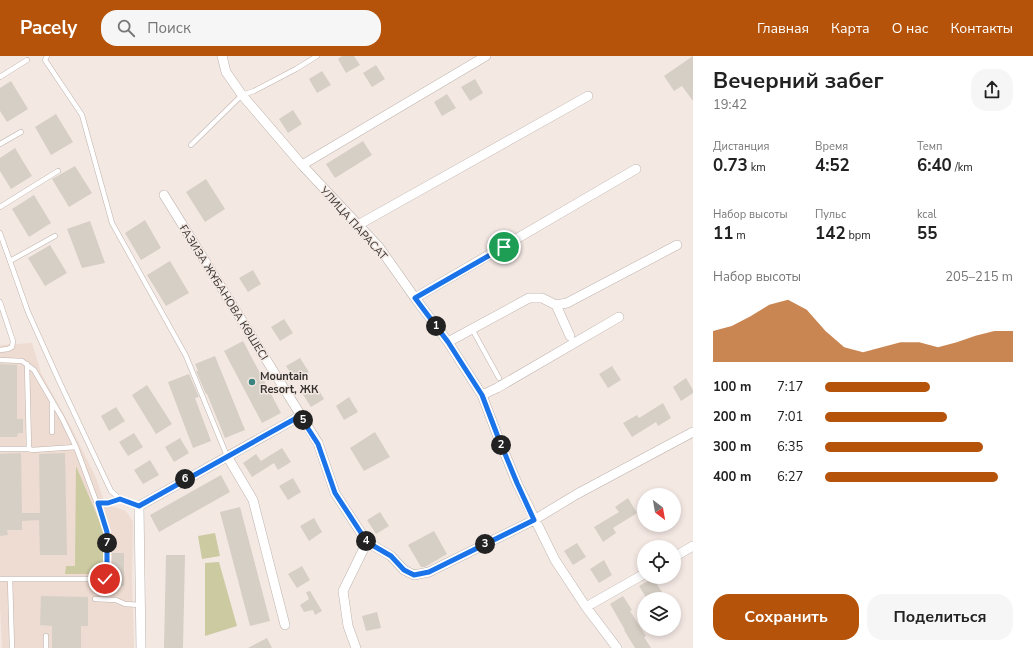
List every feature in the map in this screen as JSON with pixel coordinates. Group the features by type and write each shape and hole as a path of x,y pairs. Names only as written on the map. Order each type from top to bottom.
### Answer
{"street":[{"name":"УЛИЦА ПАРАСАТ","path":"222,56 226,72 242,95 302,165 379,247 448,342 482,395 514,477 555,560 586,607 617,648"},
{"path":"302,165 486,56"},
{"path":"358,225 588,96"},
{"path":"415,298 636,170"},
{"name":"ҒАЗИЗА ЖҰБАНОВА КӨШЕСІ","path":"164,195 318,444 335,493 367,542"},
{"path":"448,342 529,298 542,298 556,305 567,303 677,244"},
{"path":"556,305 570,336"},
{"path":"482,395 497,388 619,317"},
{"path":"141,648 139,506 300,416"},
{"path":"356,648 348,626 343,591 367,542 391,556 404,570 414,575 429,572 534,520 577,494 693,432"},
{"path":"227,456 253,500 285,625"},
{"path":"681,553 693,546"},
{"path":"586,607 637,578"}],"lane":[{"path":"47,56 45,60 82,115 112,223 186,356 227,456"},
{"path":"191,145 242,95 254,91 317,56"},
{"path":"0,77 28,60"},
{"path":"0,144 21,132"},
{"path":"0,207 58,171"},
{"path":"0,234 28,312 112,491 120,499 139,506"},
{"path":"10,261 55,236"},
{"path":"0,302 13,341 12,347 0,350"},
{"path":"472,329 499,378"},
{"path":"0,360 22,361 34,370 62,418 76,447 98,503 107,532 107,577 105,579 0,579"},
{"path":"27,364 29,448"},
{"path":"52,401 52,432"},
{"path":"0,449 29,448 32,450 76,447"},
{"path":"98,503 108,503 120,499"},
{"path":"10,579 12,648"},
{"path":"95,598 116,600 125,604 140,605"},
{"path":"46,636 46,648"}],"shaded area":[{"path":"32,343 41,373 72,429 96,478 105,504 126,511 133,522 132,578 134,648 2,648 0,606 0,345"}],"green space":[{"path":"76,466 105,534 104,574 65,574 66,566 75,566"},
{"path":"215,533 220,556 202,559 198,536"},
{"path":"219,562 237,626 205,636 205,563"}],"building":[{"path":"342,56 354,56 360,65 346,73 338,59"},
{"path":"693,56 693,101 682,86 674,91 664,76"},
{"path":"376,65 385,79 372,87 363,73"},
{"path":"322,71 331,85 317,93 309,79"},
{"path":"475,79 483,93 470,101 461,87"},
{"path":"11,81 28,109 7,122 0,111 0,88"},
{"path":"447,94 456,108 442,116 434,102"},
{"path":"293,110 302,124 288,133 279,119"},
{"path":"56,114 73,142 51,155 35,127"},
{"path":"363,141 372,155 335,178 326,164"},
{"path":"15,148 32,176 11,189 0,171 0,158"},
{"path":"75,166 92,193 69,207 52,179"},
{"path":"206,179 225,209 205,222 186,192"},
{"path":"34,195 51,223 29,237 12,209"},
{"path":"145,220 161,248 141,260 125,233"},
{"path":"90,221 105,263 82,268 67,229"},
{"path":"50,245 67,273 45,286 28,258"},
{"path":"170,261 189,293 166,306 147,275"},
{"path":"253,270 261,284 248,292 239,278"},
{"path":"284,319 293,333 280,341 271,327"},
{"name":"Mountain Resort, ЖК","path":"243,341 281,413 262,423 224,351"},
{"path":"215,356 245,430 225,438 196,371 198,371 195,364"},
{"path":"300,358 309,372 295,380 286,366"},
{"path":"0,364 17,365 17,419 23,419 23,433 18,433 17,437 0,437"},
{"path":"612,366 621,380 608,388 599,374"},
{"path":"189,374 199,397 195,398 211,441 193,448 168,382"},
{"path":"686,378 693,390 693,393 681,401 673,387"},
{"path":"315,384 324,399 311,407 302,393"},
{"path":"147,385 172,424 156,434 132,395"},
{"path":"349,397 358,412 344,420 336,406"},
{"path":"663,403 671,418 658,426 656,422 632,437 623,423 637,415 639,418"},
{"path":"116,407 125,421 109,431 101,416"},
{"path":"375,432 390,457 364,471 350,448"},
{"path":"134,433 143,447 128,456 119,442"},
{"path":"180,438 189,453 174,462 165,447"},
{"path":"282,448 291,462 278,470 274,463 252,477 243,463 256,454 261,461"},
{"path":"21,453 22,513 40,513 39,454 65,453 67,555 40,555 39,520 22,521 22,530 7,530 8,535 0,536 0,454"},
{"path":"150,460 159,475 143,484 134,470"},
{"path":"221,475 230,492 159,532 150,515"},
{"path":"293,478 301,492 288,500 279,486"},
{"path":"628,498 637,513 613,528 616,533 603,542 594,527 619,512 615,507"},
{"path":"240,507 270,621 250,626 220,512"},
{"path":"380,512 389,526 376,534 367,520"},
{"path":"314,518 322,532 309,541 300,526"},
{"path":"434,531 447,554 425,567 421,567 408,545"},
{"path":"577,543 586,557 573,565 564,551"},
{"path":"112,553 124,553 124,586 112,586"},
{"path":"166,555 185,555 183,648 164,648"},
{"path":"604,560 612,575 599,583 590,569"},
{"path":"302,566 310,580 297,588 288,574"},
{"path":"642,584 657,584 662,592 643,592 639,586"},
{"path":"310,591 322,611 315,615 313,610 304,612 300,605 309,599 306,592"},
{"path":"41,596 88,597 88,626 81,626 81,648 52,648 52,626 40,625"},
{"path":"623,596 632,610 630,611 637,622 637,636 646,636 644,637 651,648 635,648 610,604"},
{"path":"377,612 381,628 366,631 362,616"},
{"path":"267,638 272,648 248,648"}],"place":[{"name":"Mountain Resort, ЖК","path":"252,382"}],"route":[{"path":"105,579 107,577 107,532 98,503 108,503 120,499 139,506 300,416 318,444 335,493 367,542 391,556 404,570 414,575 429,572 534,520 517,483 482,395 448,342 415,298 504,247"}]}
